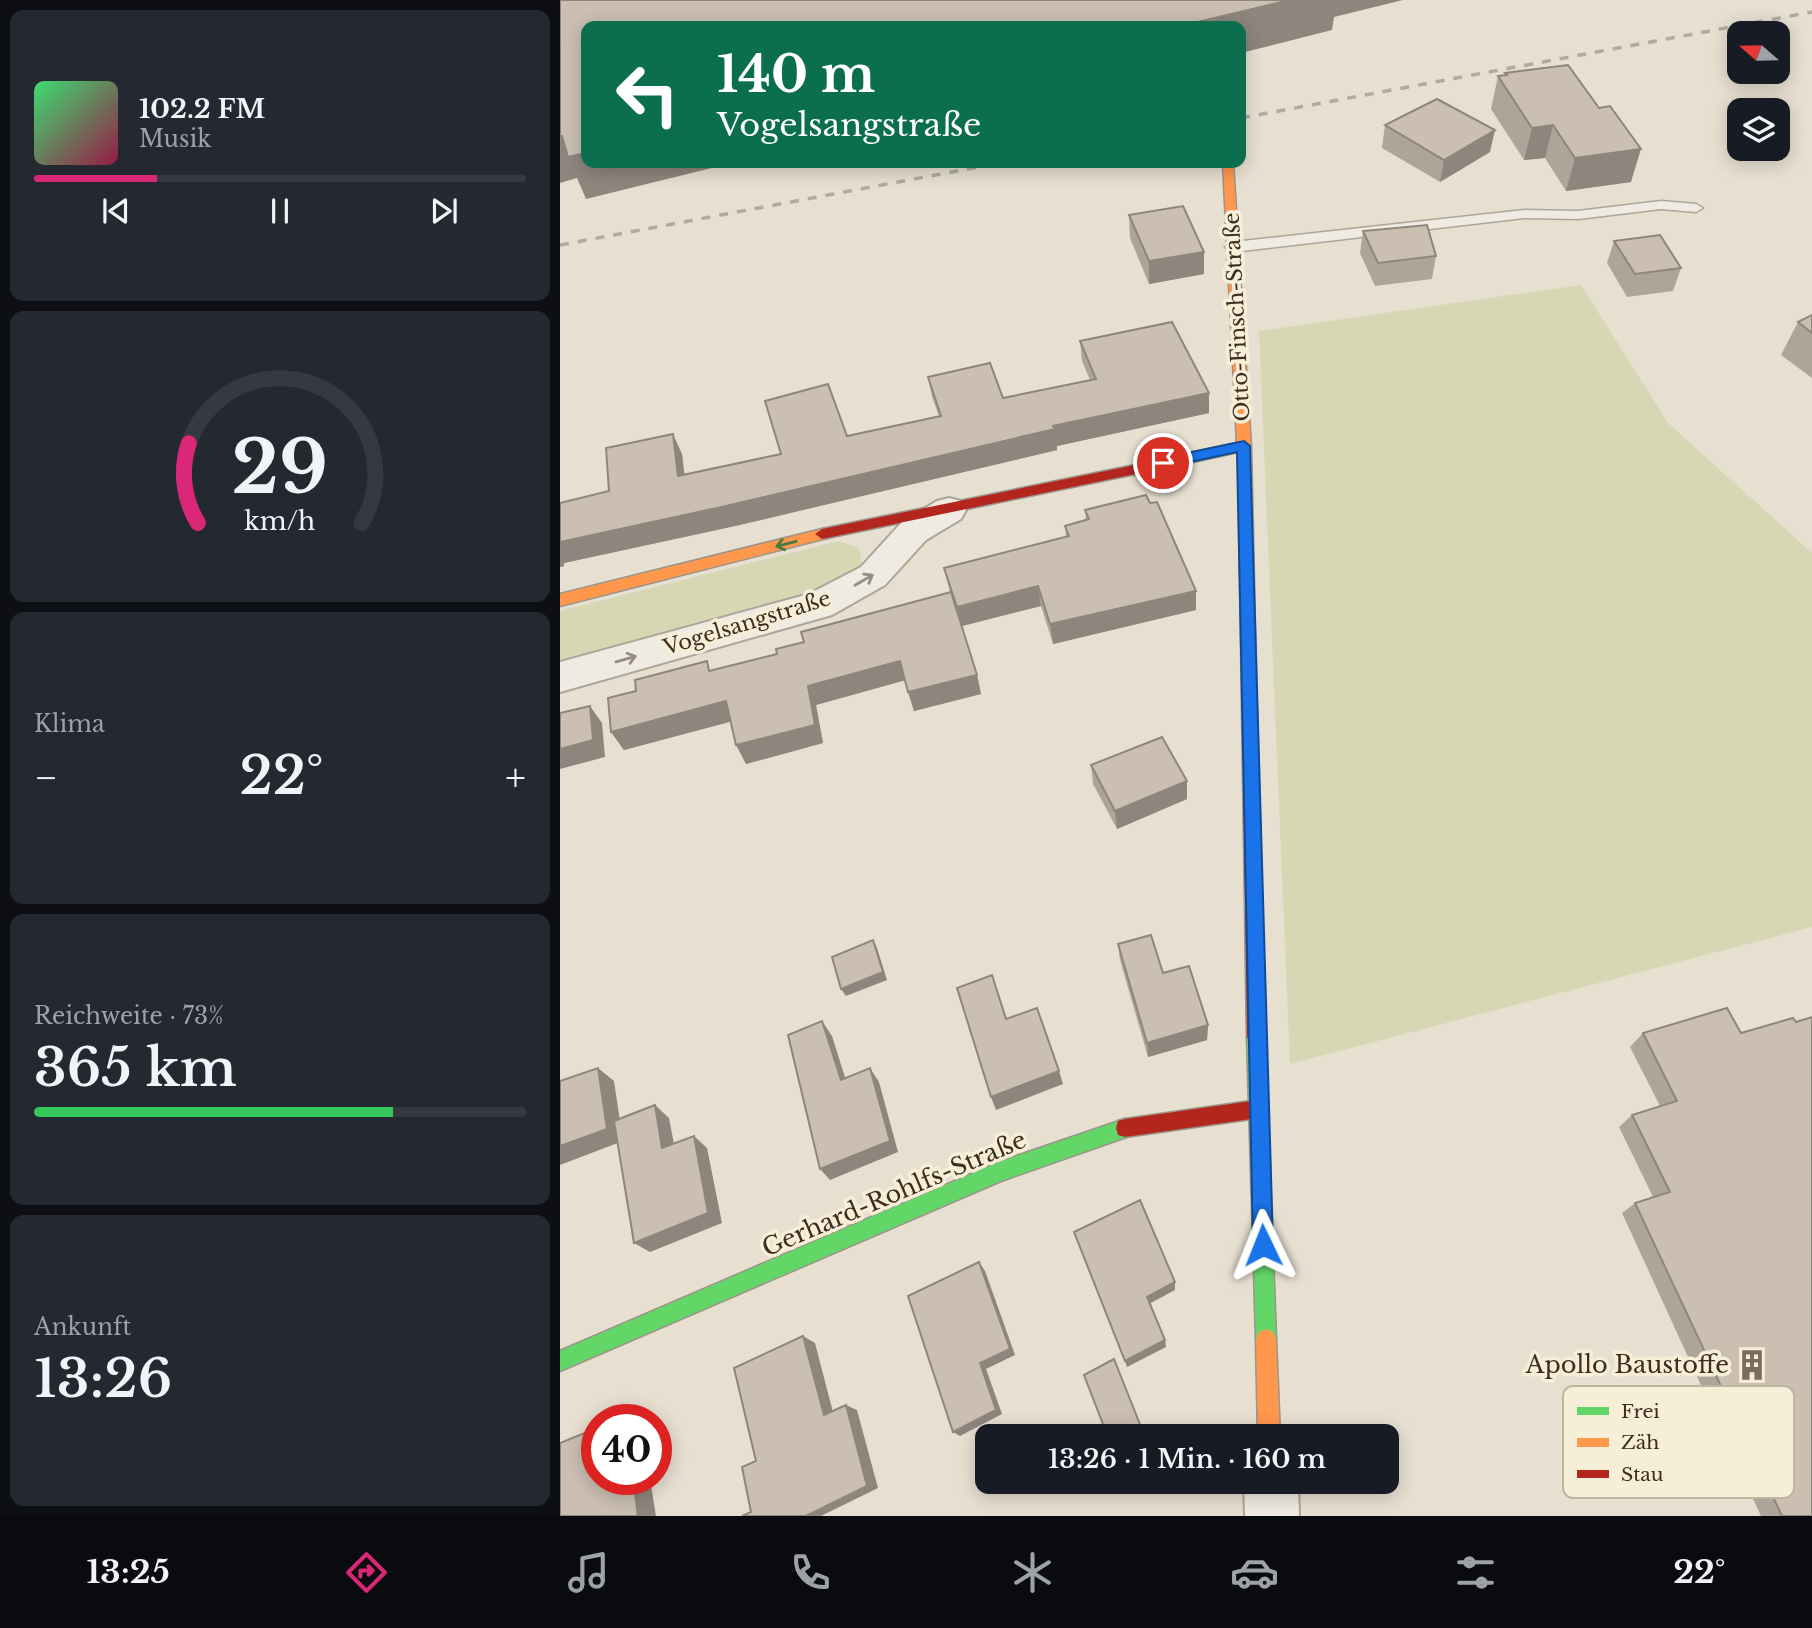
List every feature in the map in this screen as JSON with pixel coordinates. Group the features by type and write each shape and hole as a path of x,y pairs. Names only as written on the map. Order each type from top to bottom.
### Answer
{"street":[{"name":"Otto-Finsch-Straße","path":"1228,168 1244,446 1258,1109 1269,1424"},
{"name":"Vogelsangstraße","path":"560,600 827,533 949,510 1244,446"},
{"name":"Vogelsangstraße","path":"560,677 819,605 873,576 914,531 949,510"},
{"name":"Gerhard-Rohlfs-Straße","path":"560,1361 999,1172 1116,1129 1258,1109"},
{"path":"1271,1494 1272,1516"}],"lane":[{"path":"1233,247 1524,214 1578,215 1661,205 1696,208"}],"green space":[{"path":"1581,285 1668,423 1812,553 1812,927 1290,1064 1259,331"},
{"path":"839,541 859,548 862,564 852,579 793,603 560,667 560,611"}],"building":[{"path":"560,0 1290,0 1202,21 581,21 581,154 568,157 560,136"},
{"path":"1568,65 1599,108 1610,106 1641,149 1575,158 1553,125 1532,128 1498,76"},
{"path":"1437,99 1495,130 1444,160 1385,125"},
{"path":"1183,206 1204,252 1149,261 1129,215"},
{"path":"1427,225 1436,256 1378,263 1363,231"},
{"path":"1660,235 1681,268 1635,274 1614,241"},
{"path":"1812,315 1812,333 1798,322"},
{"path":"1172,322 1209,393 1053,426 1055,429 560,542 560,503 609,491 606,448 673,434 678,476 781,454 765,401 828,384 847,436 941,416 928,377 990,363 1003,398 1096,379 1080,341"},
{"path":"1146,495 1150,503 1157,502 1196,591 1050,624 1038,586 957,607 944,568 1069,536 1065,526 1089,519 1085,510"},
{"path":"951,592 977,675 908,692 900,661 808,686 815,725 736,745 726,701 611,732 608,698 636,691 635,680 707,661 709,671 777,654 776,649 804,642 801,632"},
{"path":"590,706 593,740 560,749 560,713"},
{"path":"1162,737 1187,781 1115,811 1091,765"},
{"path":"1151,935 1163,973 1189,966 1208,1025 1147,1043 1118,944"},
{"path":"873,940 883,972 841,989 832,957"},
{"path":"992,975 1006,1019 1037,1008 1059,1071 991,1097 957,988"},
{"name":"Apollo Baustoffe","path":"1727,1008 1741,1033 1793,1018 1796,1022 1812,1017 1812,1516 1782,1516 1774,1498 1794,1498 1794,1386 1721,1386 1635,1203 1670,1192 1632,1115 1677,1101 1643,1033"},
{"path":"822,1021 841,1080 870,1068 890,1141 820,1169 788,1035"},
{"path":"598,1068 607,1129 560,1146 560,1081"},
{"path":"655,1105 662,1148 694,1136 708,1213 634,1243 614,1121"},
{"path":"1140,1200 1175,1282 1147,1297 1165,1340 1125,1361 1074,1232"},
{"path":"979,1262 1010,1349 980,1363 996,1410 953,1432 908,1296"},
{"path":"803,1336 824,1415 846,1405 867,1486 806,1516 742,1516 751,1512 742,1467 756,1461 734,1368"},
{"path":"1114,1359 1140,1424 1103,1424 1084,1375"},
{"path":"581,1434 581,1495 635,1495 638,1516 560,1516 560,1443"}],"railway":[{"path":"1246,117 1812,12"},
{"path":"560,245 973,168"}],"traffic: fast":[{"path":"1256,1037 1266,1339"},
{"path":"560,1361 999,1172 1125,1128"}],"traffic: slow":[{"path":"1228,168 1244,446 1248,634"},
{"path":"1135,470 1244,446"},
{"path":"560,600 822,534"},
{"path":"1266,1339 1269,1424"}],"traffic: jam":[{"path":"822,534 1135,470"},
{"path":"1248,634 1256,1037"},
{"path":"1125,1128 1258,1109"}],"place":[{"name":"Apollo Baustoffe","path":"1752,1365"}],"route":[{"path":"1163,463 1244,446 1263,1245"}]}
